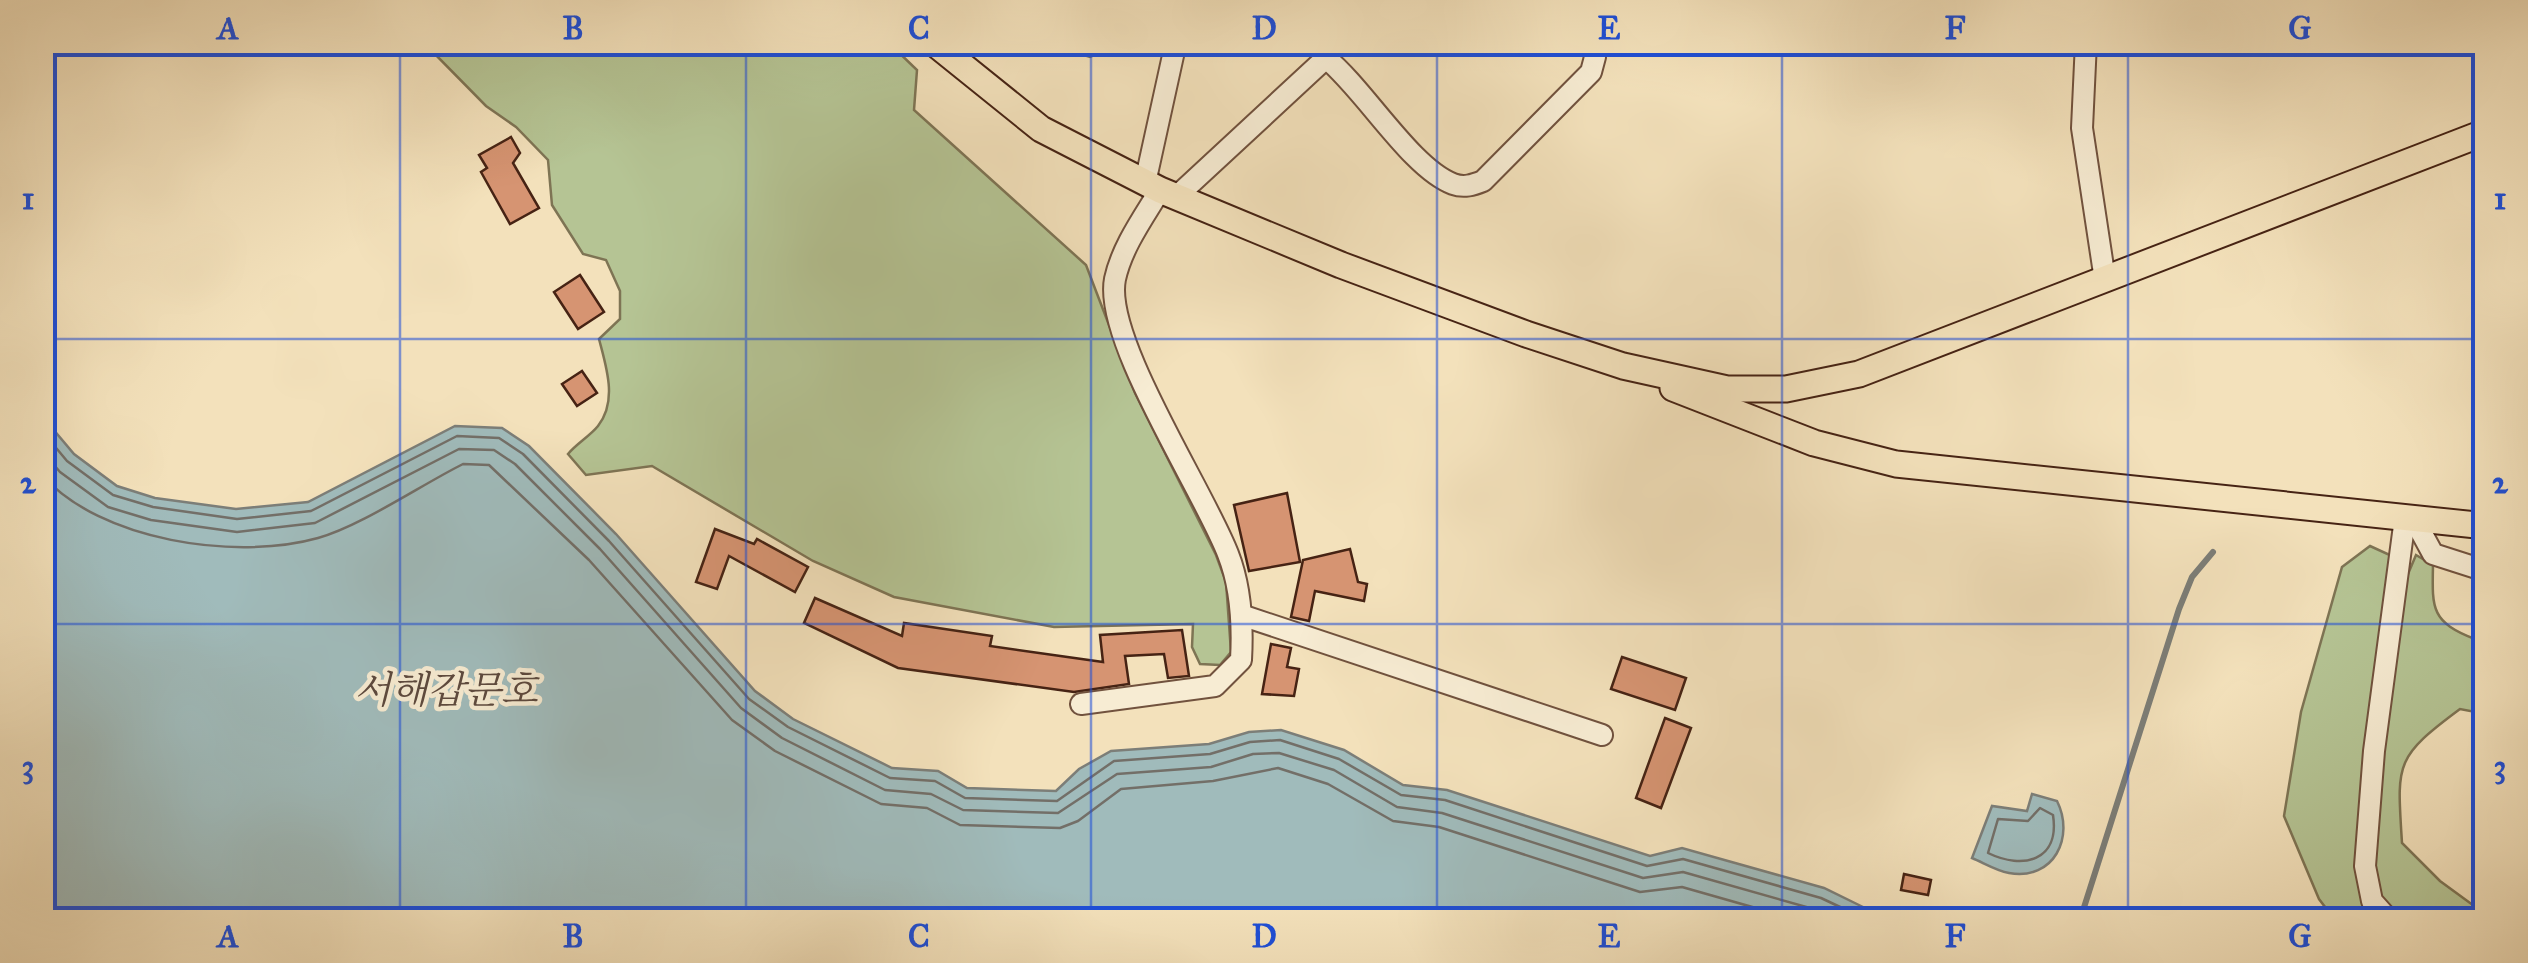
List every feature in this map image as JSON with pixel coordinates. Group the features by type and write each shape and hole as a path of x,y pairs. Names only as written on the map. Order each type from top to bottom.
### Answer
{"main road":[{"path":"933,42 1041,129 1160,190 1341,265 1622,366 1728,413 1896,464 2486,526"},
{"path":"1622,366 1727,389 1786,390 1859,374 2486,132"}],"street":[{"path":"1160,190 1176,42"},
{"path":"1081,704 1215,686 1241,660 1241,615 1229,555 1128,346 1114,296 1122,260 1160,190 1320,50 1348,76 1428,169 1455,186 1470,186 1483,181 1591,72 1595,56 1590,42"},
{"path":"2086,42 2082,128 2105,280"},
{"path":"2410,518 2433,554 2486,571"},
{"path":"2389,920 2372,901 2365,866 2374,750 2410,518"},
{"path":"1241,615 1602,734"}],"green space":[{"path":"424,43 889,43 917,70 914,110 1086,265 1135,393 1216,555 1226,582 1231,652 1220,665 1200,664 1192,647 1193,624 1054,627 894,597 813,561 652,466 586,475 568,454 598,426 608,406 609,383 599,339 620,319 620,291 606,260 583,254 552,205 548,160 516,127 486,106"},
{"path":"1044,43 1121,43 1090,57"},
{"path":"2370,546 2392,556 2365,908 2376,920 2335,920 2319,899 2284,816 2301,712 2342,567"},
{"path":"2416,555 2433,565 2434,603 2442,620 2475,639 2485,661 2486,714 2460,709 2411,752 2401,778 2402,843 2440,881 2481,911 2485,908 2485,920 2398,920 2378,899 2372,866 2400,593"}],"water":[{"name":"서해갑문호","path":"42,416 74,454 117,486 155,498 236,509 308,502 455,426 502,428 529,446 616,534 755,691 793,719 892,768 938,771 967,788 1056,791 1079,769 1111,751 1209,744 1249,732 1281,730 1344,750 1403,785 1447,790 1650,856 1682,848 1824,888 1865,908 1868,920 43,920"},
{"path":"2032,794 2057,801 2062,815 2062,842 2049,863 2025,874 2009,873 1972,858 1992,806 2027,811"}],"building":[{"path":"511,137 520,153 513,163 539,208 510,224 481,172 487,168 479,155"},
{"path":"580,275 604,312 578,329 554,292"},
{"path":"582,371 597,393 577,406 562,384"},
{"path":"1287,493 1300,562 1249,571 1234,505"},
{"path":"715,529 754,544 757,539 808,567 795,592 729,556 717,589 696,582"},
{"path":"1350,549 1358,582 1367,584 1364,601 1315,591 1309,621 1291,617 1303,560"},
{"path":"815,598 902,636 904,623 992,636 990,646 1103,662 1100,635 1182,630 1189,676 1168,678 1164,654 1125,656 1129,684 1074,692 898,668 804,623"},
{"path":"1271,644 1291,648 1287,667 1299,669 1294,696 1262,694"},
{"path":"1622,657 1686,678 1675,710 1611,689"},
{"path":"1665,718 1691,728 1661,808 1636,798"},
{"path":"1904,874 1931,880 1928,895 1901,890"}],"waterway":[{"path":"2080,920 2179,609 2192,577 2213,552"}]}
